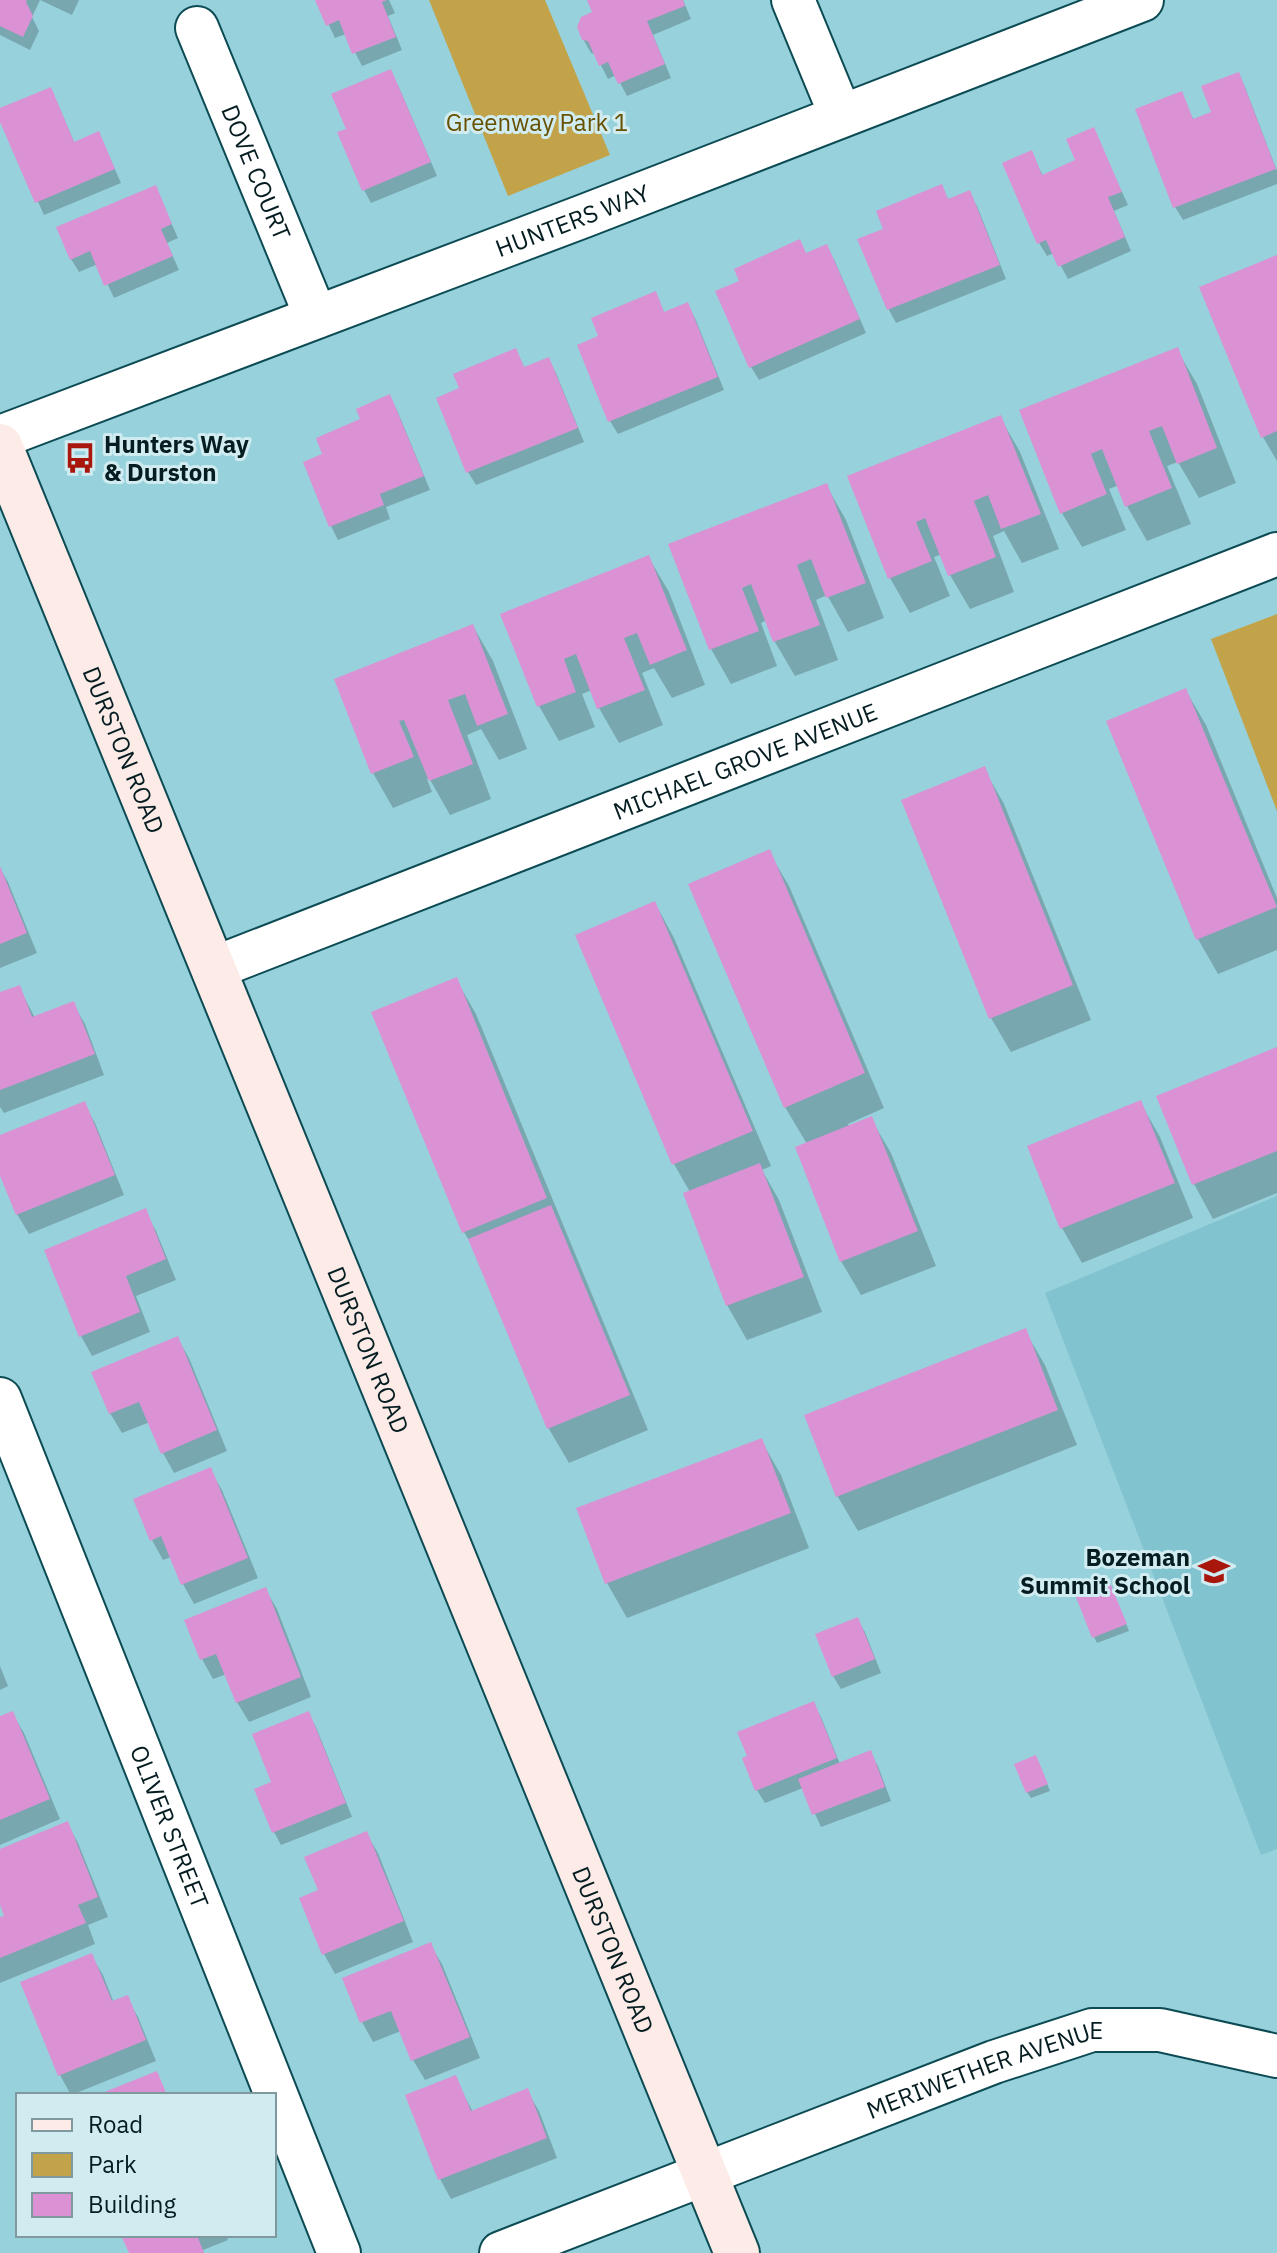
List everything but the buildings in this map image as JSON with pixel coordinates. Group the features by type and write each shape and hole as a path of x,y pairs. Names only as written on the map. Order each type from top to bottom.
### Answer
{"main road":[{"name":"DURSTON ROAD","path":"0,446 737,2253"}],"street":[{"path":"793,0 841,116"},
{"name":"HUNTERS WAY","path":"0,437 1142,0"},
{"name":"DOVE COURT","path":"197,28 316,317"},
{"name":"MICHAEL GROVE AVENUE","path":"214,968 1277,554"},
{"name":"OLIVER STREET","path":"0,1399 275,2093"},
{"name":"MERIWETHER AVENUE","path":"501,2253 994,2062 1092,2030 1160,2030 1277,2056"},
{"name":"OLIVER STREET","path":"276,2094 339,2253"}],"shaded area":[{"name":"Bozeman Summit School","path":"1277,1196 1277,1849 1261,1855 1045,1293"}],"green space":[{"name":"Greenway Park 1","path":"429,0 545,0 610,155 508,196"},
{"path":"1277,614 1277,811 1211,639"}],"place":[{"name":"Hunters Way & Durston","path":"80,458"},
{"name":"Bozeman Summit School","path":"1214,1571"}]}
